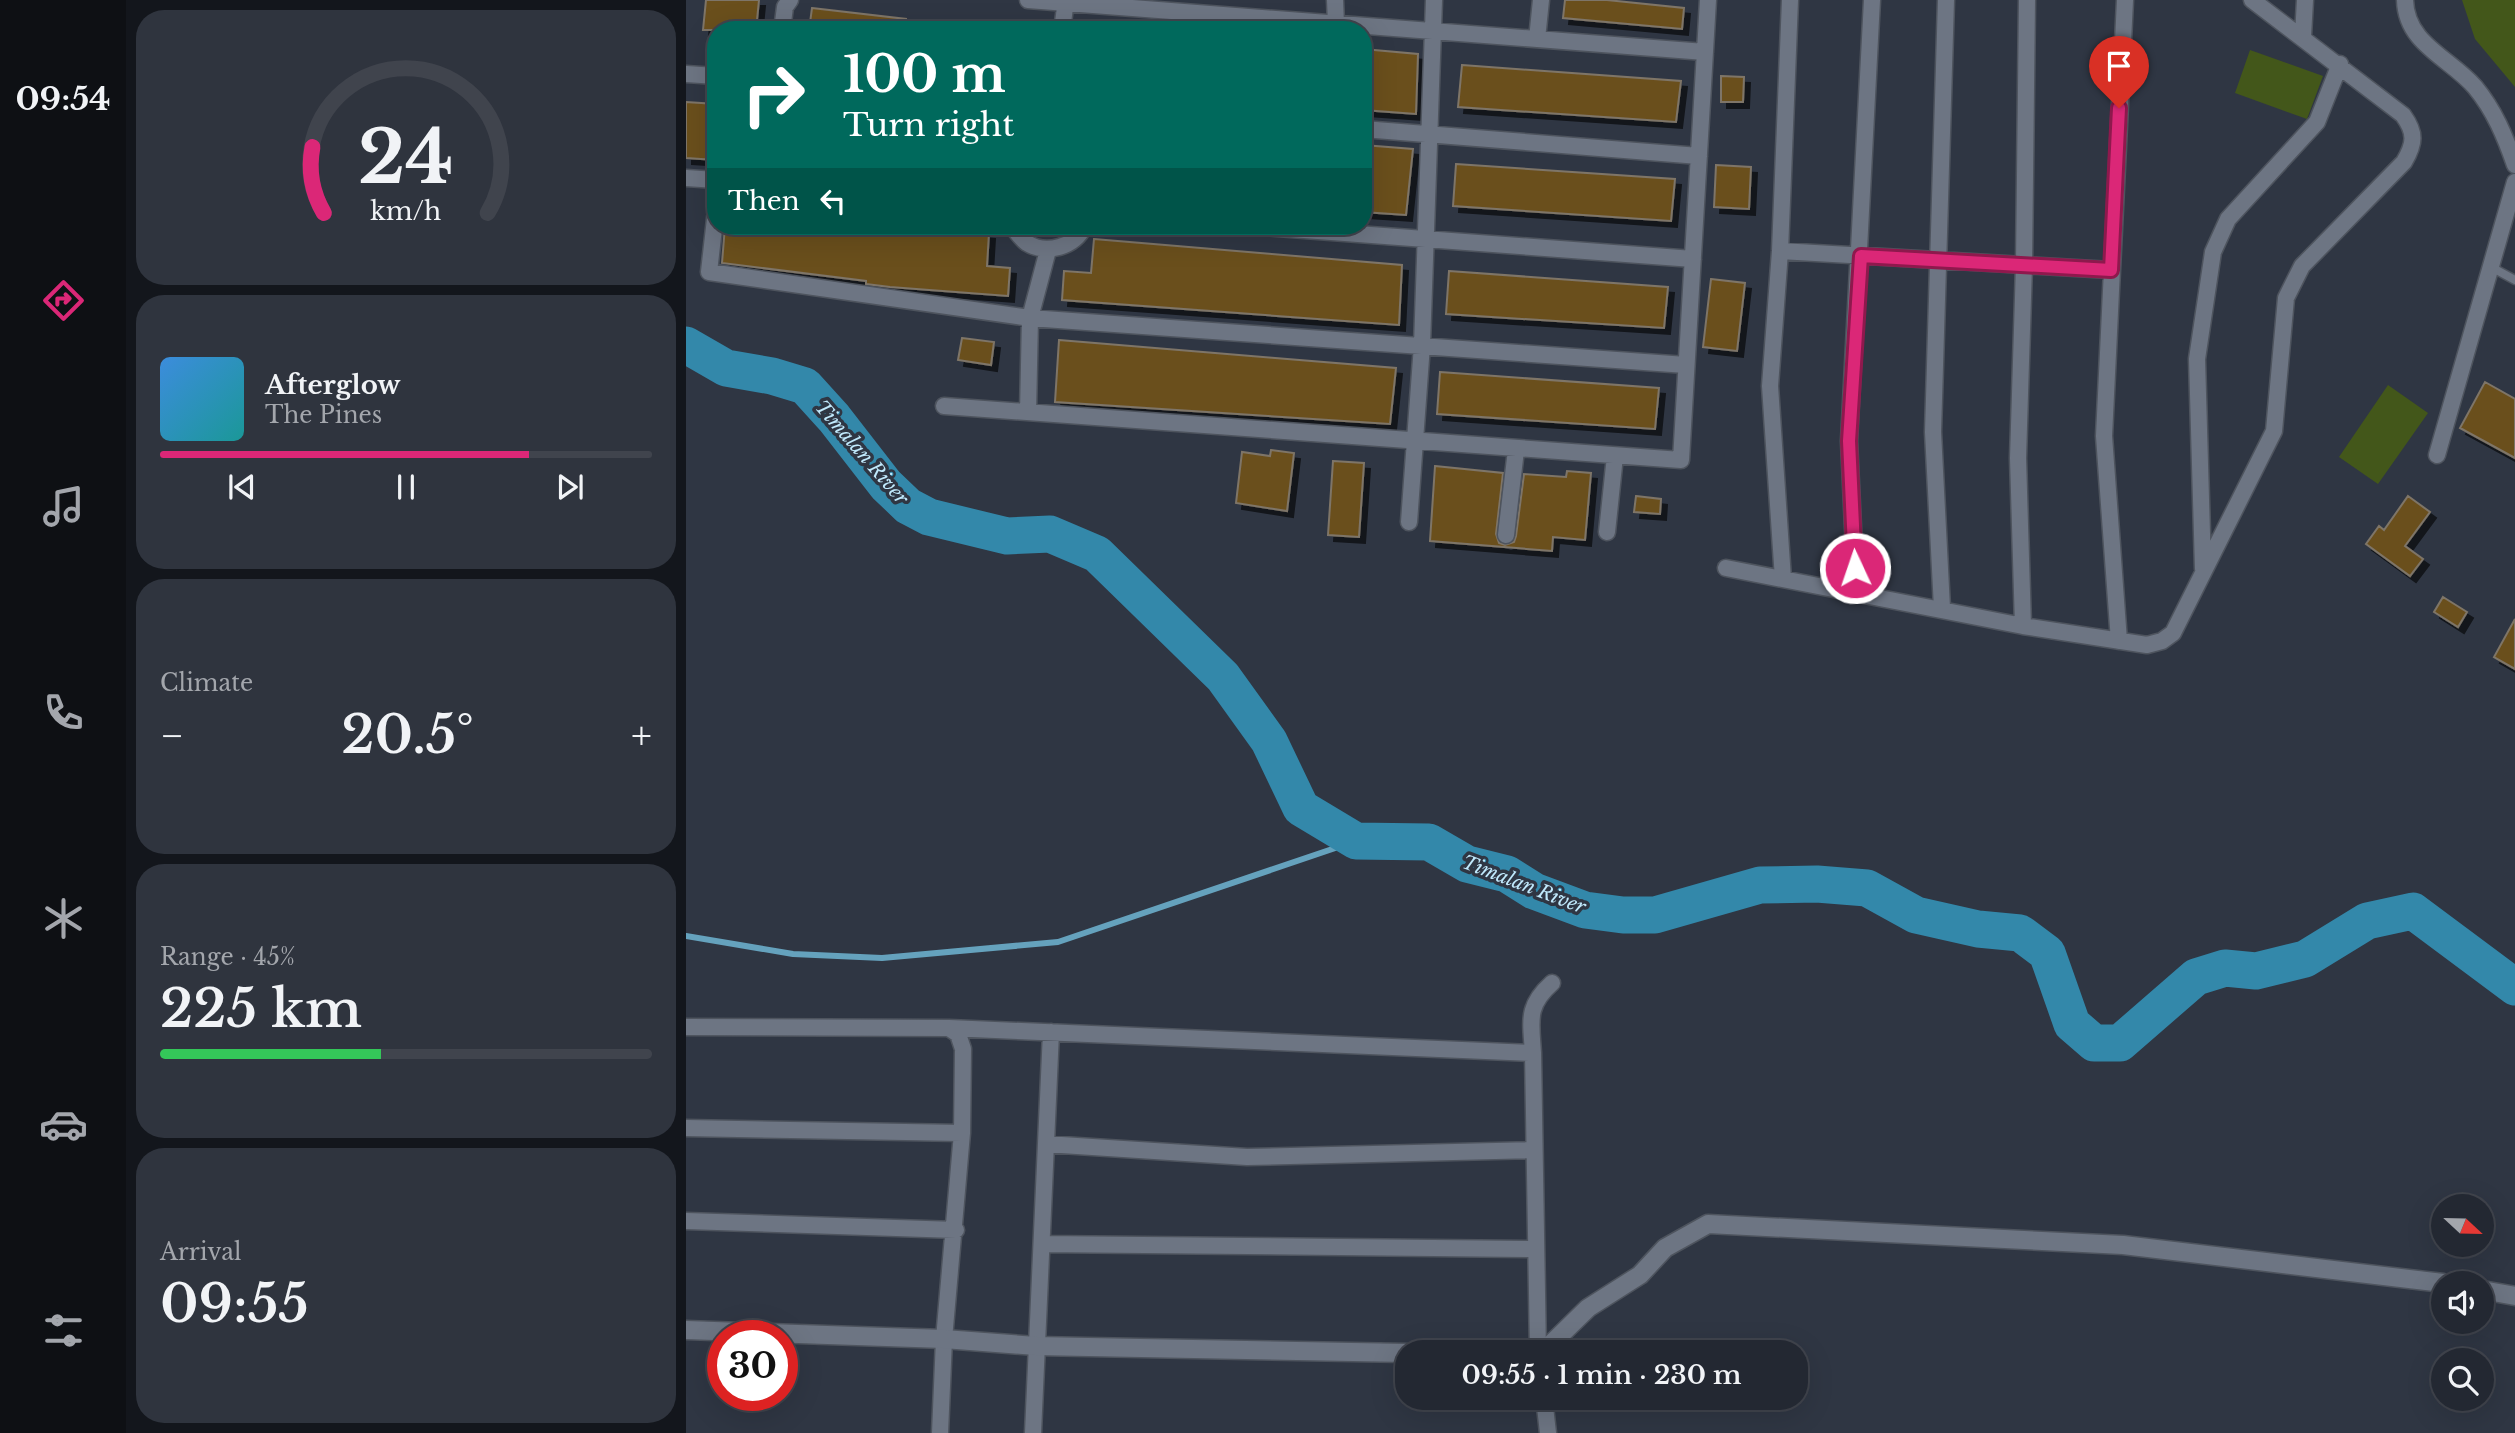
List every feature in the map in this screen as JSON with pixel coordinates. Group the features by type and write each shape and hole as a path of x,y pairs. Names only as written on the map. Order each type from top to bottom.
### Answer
{"street":[{"path":"783,21 785,7 790,0"},
{"path":"1028,0 1301,21"},
{"path":"1335,0 1336,21"},
{"path":"1409,522 1422,345 1434,0"},
{"path":"1537,39 1541,0"},
{"path":"944,406 1415,443 1681,460 1708,0"},
{"path":"1783,579 1770,386 1780,251 1790,0"},
{"path":"1856,593 1849,441 1861,256 1872,0"},
{"path":"1942,608 1933,432 1946,0"},
{"path":"2023,626 2018,458 2024,265 2027,0"},
{"path":"2119,641 2104,436 2125,0"},
{"path":"1726,568 1942,608 2023,626 2119,641 2147,645 2162,641 2173,633 2274,430 2286,298 2302,265 2404,162 2414,146 2413,129 2403,115 2340,64 2252,0"},
{"path":"2303,36 2305,0"},
{"path":"2406,0 2411,27 2421,41 2473,85 2488,104 2505,134 2515,165"},
{"path":"1063,21 1066,1"},
{"path":"1372,27 1705,52"},
{"path":"2203,572 2197,359 2213,252 2228,219 2317,122 2340,64"},
{"path":"686,74 707,75"},
{"path":"1372,130 1699,156"},
{"path":"686,178 707,179"},
{"path":"2437,455 2515,182"},
{"path":"713,235 709,272 1030,318 1686,365"},
{"path":"1020,235 1027,243 1048,250 1067,245 1076,235"},
{"path":"1372,235 1693,259"},
{"path":"1028,412 1030,318 1048,250"},
{"path":"1780,251 2111,270"},
{"path":"1506,535 1516,450"},
{"path":"1607,532 1615,456"},
{"path":"1539,1340 1532,1150 1531,1017 1535,1000 1552,983"},
{"path":"686,1027 949,1028 1533,1053"},
{"path":"940,1433 944,1339 956,1230 962,1133 963,1049 958,1034 949,1028"},
{"path":"1033,1433 1051,1032"},
{"path":"686,1128 962,1133"},
{"path":"1046,1144 1247,1157 1532,1150"},
{"path":"686,1221 956,1230"},
{"path":"1554,1340 1588,1308 1640,1275 1665,1248 1708,1224 2147,1247 2431,1282"},
{"path":"1042,1244 1535,1249"},
{"path":"2494,1292 2515,1296"},
{"path":"686,1330 944,1339 1037,1346 1395,1353"},
{"path":"1545,1410 1548,1433"}],"lane":[{"path":"2491,267 2515,280"}],"green space":[{"path":"2462,0 2515,0 2515,87 2475,39"},
{"path":"2250,50 2323,76 2307,119 2235,93"},
{"path":"2388,385 2428,413 2378,484 2339,457"}],"building":[{"path":"706,0 759,0 757,21 707,21 707,30 703,30"},
{"path":"1565,0 1607,0 1684,8 1682,29 1563,18"},
{"path":"812,8 906,19 906,21 810,21"},
{"path":"1372,50 1418,54 1416,114 1372,111"},
{"path":"1462,65 1681,81 1676,122 1458,107"},
{"path":"1721,76 1744,77 1743,102 1721,102"},
{"path":"686,102 707,103 707,159 686,158"},
{"path":"1372,146 1413,149 1406,215 1372,213"},
{"path":"1456,164 1675,179 1671,221 1453,206"},
{"path":"1716,165 1751,167 1749,209 1714,207"},
{"path":"724,235 989,235 987,266 1010,268 1008,296 890,287 866,284 866,281 722,263"},
{"path":"1094,239 1402,265 1399,325 1062,300 1064,271 1091,273"},
{"path":"1449,271 1668,287 1664,328 1446,314"},
{"path":"1711,279 1745,283 1737,351 1703,347"},
{"path":"962,338 994,342 991,365 958,360"},
{"path":"1059,340 1396,368 1390,424 1055,402"},
{"path":"1440,372 1659,388 1655,429 1437,414"},
{"path":"2485,382 2515,399 2515,458 2460,428"},
{"path":"1271,450 1294,453 1287,511 1236,503 1242,452 1270,456"},
{"path":"1333,461 1364,463 1359,537 1328,535"},
{"path":"1435,466 1503,473 1496,534 1499,543 1505,545 1514,542 1516,536 1524,474 1566,477 1567,471 1591,473 1585,540 1553,537 1552,551 1430,541"},
{"path":"1636,496 1661,499 1660,514 1634,512"},
{"path":"2408,496 2430,512 2405,546 2423,559 2410,576 2366,544 2379,526 2384,530"},
{"path":"2443,597 2467,612 2458,627 2434,612"},
{"path":"2515,619 2515,669 2494,657"}],"waterway":[{"name":"Timalan River","path":"686,345 726,368 772,376 805,386 834,418 886,485 908,506 929,517 1007,536 1050,534 1097,554 1223,677 1269,741 1301,808 1356,841 1429,842 1467,864 1507,874 1534,891 1585,910 1623,915 1655,915 1760,885 1817,884 1867,888 1916,915 1978,929 2020,933 2047,953 2072,1024 2094,1043 2120,1043 2196,977 2225,968 2256,971 2305,959 2367,921 2413,911 2515,987"},
{"path":"686,936 793,954 882,958 1058,942 1356,841"}],"route":[{"path":"1855,568 1849,441 1861,256 2111,270 2119,108"}]}
